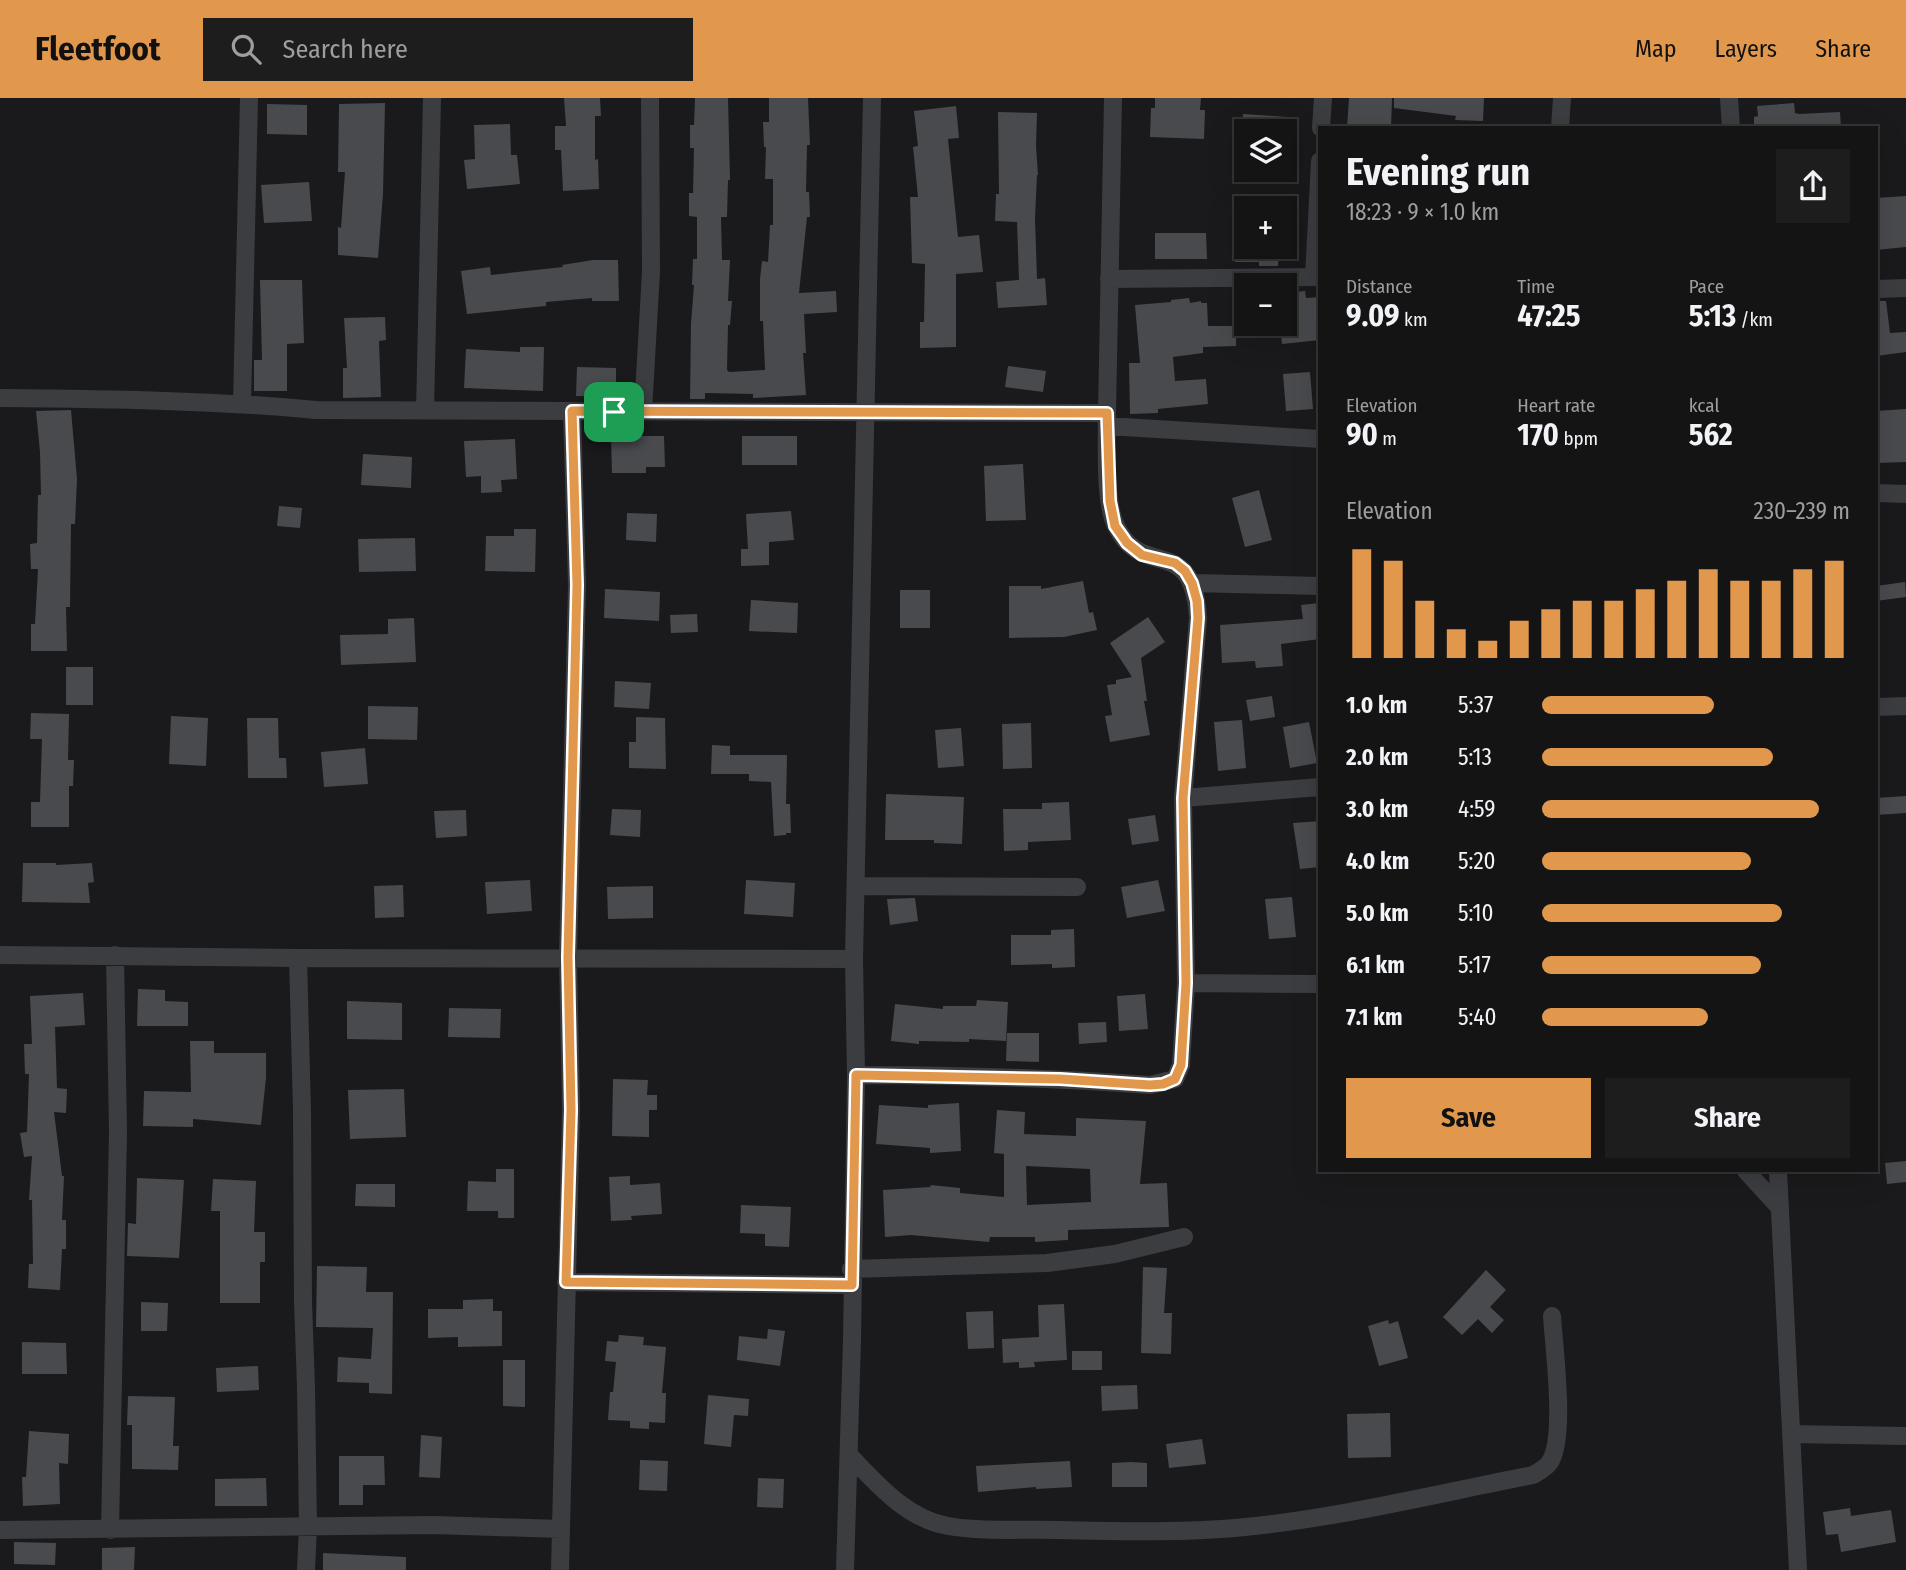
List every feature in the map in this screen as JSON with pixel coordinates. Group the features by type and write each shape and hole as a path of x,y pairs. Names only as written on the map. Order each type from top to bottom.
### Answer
{"street":[{"path":"242,404 249,98"},
{"path":"425,411 432,98"},
{"path":"643,411 651,272 650,98"},
{"path":"845,1570 850,1456 856,886 872,98"},
{"path":"856,1075 1060,1079 1150,1085 1175,1079 1181,1065 1186,983 1183,798 1198,618 1192,583 1185,571 1175,563 1142,555 1127,543 1115,526 1110,501 1107,419 1113,98"},
{"path":"1321,126 1323,98"},
{"path":"1560,126 1562,98"},
{"path":"1729,98 1731,126"},
{"path":"1109,278 1317,276 1318,238"},
{"path":"1878,289 1906,288"},
{"path":"0,398 127,399 316,410 864,413 1107,419 1318,439"},
{"path":"560,1570 571,1110 568,957 577,585 572,411"},
{"path":"1878,494 1906,494"},
{"path":"1192,583 1318,586"},
{"path":"1878,708 1906,706"},
{"path":"1183,798 1318,787"},
{"path":"856,886 1077,887"},
{"path":"0,954 298,958 855,959"},
{"path":"110,1530 118,1132 115,955"},
{"path":"298,958 308,1527 306,1570"},
{"path":"1186,983 1318,984"},
{"path":"1747,1172 1779,1207"},
{"path":"1778,1172 1798,1570"},
{"path":"566,1282 851,1277 1047,1263 1115,1255 1184,1237"},
{"path":"850,1456 901,1504 925,1518 947,1526 980,1528 1147,1531 1233,1528 1309,1518 1520,1478 1544,1470 1556,1446 1557,1404 1552,1316"},
{"path":"1791,1434 1906,1436"},
{"path":"0,1530 434,1525 560,1529"}],"building":[{"path":"564,98 600,98 601,116 595,116 595,160 598,159 599,189 563,191 561,150 555,150 555,126 566,126"},
{"path":"695,98 728,98 730,180 727,217 721,217 722,260 730,260 728,301 732,301 728,325 729,372 765,370 763,321 760,321 760,279 762,261 768,262 770,225 773,225 773,179 765,179 766,147 763,122 769,122 769,98 808,98 810,145 807,145 806,192 809,192 810,217 807,217 799,293 836,291 837,312 804,314 806,395 753,398 753,394 705,393 705,399 690,399 693,259 697,259 697,217 689,216 689,193 693,193 694,148 690,148 690,125 694,125"},
{"path":"1155,98 1201,98 1200,110 1205,110 1204,139 1150,137 1151,108 1155,108"},
{"path":"1349,98 1392,98 1391,126 1347,126"},
{"path":"1394,98 1484,98 1483,121 1455,120 1456,116 1394,108"},
{"path":"385,103 383,194 378,258 338,255 338,227 341,228 345,172 338,172 339,104"},
{"path":"1794,103 1795,113 1799,114 1840,112 1841,126 1754,126 1754,117 1758,116 1757,106"},
{"path":"267,104 307,105 307,135 267,134"},
{"path":"956,106 959,138 948,139 958,237 979,235 983,272 956,274 956,347 920,348 920,322 924,322 925,264 912,263 910,197 918,197 913,147 918,146 914,111"},
{"path":"998,112 1037,113 1037,279 1045,278 1047,305 998,308 996,282 1019,280 1017,222 995,221 996,194 999,194"},
{"path":"1243,114 1287,117 1287,119 1243,119"},
{"path":"510,124 511,155 517,155 520,184 467,189 464,160 475,159 474,125"},
{"path":"309,182 312,221 264,223 261,185"},
{"path":"1240,182 1282,182 1282,184"},
{"path":"1906,196 1906,247 1878,250 1878,198"},
{"path":"1155,233 1206,233 1207,259 1155,259"},
{"path":"1235,259 1278,259 1278,266 1259,266 1259,262 1235,262"},
{"path":"593,260 618,260 619,301 592,301 592,298 467,314 461,271 490,267 491,275 563,267 562,265"},
{"path":"260,280 302,280 304,343 287,344 287,391 254,391 254,360 262,360"},
{"path":"1305,291 1306,298 1318,297 1318,340 1282,344 1281,336 1297,336 1297,292"},
{"path":"1189,298 1190,303 1207,303 1208,326 1234,326 1236,346 1203,347 1203,353 1173,357 1175,381 1206,379 1208,404 1158,409 1158,413 1130,414 1129,363 1140,363 1135,305"},
{"path":"1878,301 1886,301 1890,333 1906,332 1906,352 1878,356"},
{"path":"385,317 386,340 379,341 381,397 343,398 343,368 347,368 344,318"},
{"path":"520,347 544,347 543,391 464,388 466,349 520,352"},
{"path":"1008,366 1046,371 1043,392 1005,387"},
{"path":"577,367 616,368 616,397 576,396"},
{"path":"1310,372 1313,409 1286,411 1283,374"},
{"path":"1906,409 1906,462 1878,463 1878,411"},
{"path":"71,410 77,479 75,524 71,524 70,607 66,607 67,651 31,651 31,624 35,624 38,569 31,569 30,544 37,543 38,495 41,495 36,411"},
{"path":"611,436 664,436 665,467 646,467 646,473 612,473"},
{"path":"742,436 797,436 797,465 742,465"},
{"path":"515,439 517,479 501,480 502,492 481,493 481,476 466,477 464,441"},
{"path":"363,454 412,457 411,488 361,485"},
{"path":"1023,464 1026,520 986,521 984,466"},
{"path":"1259,490 1272,540 1245,547 1232,498"},
{"path":"279,506 302,508 300,528 277,526"},
{"path":"791,511 794,540 769,542 769,565 741,566 741,549 748,549 746,514"},
{"path":"627,513 657,514 656,542 626,540"},
{"path":"514,529 536,529 535,572 485,571 486,536 514,536"},
{"path":"415,538 416,571 359,572 358,539"},
{"path":"1083,581 1089,613 1093,612 1097,630 1064,637 1009,638 1009,586 1041,586 1041,589"},
{"path":"1905,582 1906,597 1878,601 1878,586"},
{"path":"605,589 660,592 659,621 604,618"},
{"path":"900,590 930,590 930,628 900,628"},
{"path":"751,600 798,603 797,633 749,631"},
{"path":"1318,603 1318,639 1281,644 1283,666 1256,668 1255,661 1222,663 1220,625 1303,619 1301,605"},
{"path":"697,614 698,632 671,633 670,615"},
{"path":"1148,617 1165,642 1141,658 1150,735 1110,742 1105,716 1112,715 1107,685 1132,677 1110,643"},
{"path":"414,618 416,662 341,665 340,635 388,634 388,619"},
{"path":"66,667 93,667 93,705 66,705"},
{"path":"615,681 651,683 649,709 614,707"},
{"path":"1272,696 1275,717 1250,721 1246,700"},
{"path":"368,706 418,707 417,740 368,739"},
{"path":"31,713 69,714 68,760 74,760 73,786 69,786 69,827 31,827 31,802 40,802 42,739 30,739"},
{"path":"171,716 208,718 206,766 169,764"},
{"path":"636,717 665,718 666,769 629,768 629,742 636,742"},
{"path":"247,718 278,718 279,758 286,758 287,778 248,778"},
{"path":"1242,720 1246,768 1218,771 1214,722"},
{"path":"1309,722 1317,763 1290,768 1283,727"},
{"path":"1031,723 1032,768 1003,769 1002,724"},
{"path":"961,728 964,766 938,768 935,730"},
{"path":"712,745 730,746 730,755 787,755 786,804 790,804 791,833 774,836 771,782 749,781 749,774 711,774"},
{"path":"365,748 368,784 324,787 321,752"},
{"path":"886,794 964,797 962,844 934,843 934,840 885,840"},
{"path":"1906,796 1906,813 1878,815 1878,798"},
{"path":"1069,802 1071,840 1028,842 1028,850 1004,851 1003,809 1042,809 1042,803"},
{"path":"612,809 641,810 640,837 610,835"},
{"path":"466,810 467,836 436,838 434,811"},
{"path":"1155,815 1159,841 1132,845 1128,819"},
{"path":"1318,821 1318,867 1300,869 1293,823"},
{"path":"23,863 92,863 94,882 88,883 90,903 22,902"},
{"path":"530,880 532,911 487,914 485,882"},
{"path":"746,880 795,883 793,917 744,914"},
{"path":"1158,880 1165,911 1127,918 1121,887"},
{"path":"403,885 404,917 375,918 374,886"},
{"path":"653,886 653,918 608,919 607,887"},
{"path":"1292,897 1296,937 1269,939 1265,899"},
{"path":"915,898 918,921 890,925 887,899"},
{"path":"1074,929 1075,967 1052,968 1052,964 1011,965 1011,935 1051,935 1051,930"},
{"path":"138,989 165,990 165,1001 188,1002 188,1026 137,1026"},
{"path":"83,993 85,1025 55,1027 57,1088 67,1089 66,1113 54,1112 64,1176 62,1220 66,1220 66,1249 62,1249 60,1290 28,1288 29,1264 33,1264 32,1200 29,1200 32,1156 24,1157 20,1133 27,1132 29,1074 25,1074 24,1044 32,1044 30,996"},
{"path":"1145,994 1148,1029 1119,1031 1117,996"},
{"path":"977,1000 1008,1002 1006,1041 969,1039 969,1042 919,1041 919,1044 891,1041 895,1004 943,1009 943,1006 976,1006"},
{"path":"347,1001 402,1003 402,1040 347,1039"},
{"path":"449,1008 501,1009 500,1038 448,1037"},
{"path":"1106,1022 1107,1042 1079,1044 1078,1023"},
{"path":"1007,1033 1039,1033 1039,1062 1006,1061"},
{"path":"190,1041 214,1041 214,1053 266,1053 261,1125 193,1119 193,1127 143,1126 144,1091 191,1092"},
{"path":"613,1079 648,1080 647,1095 657,1095 657,1110 649,1110 649,1137 612,1136"},
{"path":"404,1089 406,1137 350,1139 348,1090"},
{"path":"959,1103 961,1151 930,1153 930,1148 876,1144 879,1105 928,1108 928,1105"},
{"path":"997,1110 1025,1112 1024,1134 1076,1136 1076,1118 1146,1121 1140,1184 1167,1183 1169,1227 1068,1230 1068,1240 1035,1242 1035,1237 990,1237 989,1242 911,1235 885,1237 883,1190 931,1185 960,1188 960,1193 1004,1197 1004,1154 994,1153","holes":["1026,1166 1090,1169 1091,1202 1027,1205"]},
{"path":"1906,1161 1906,1182 1887,1184 1885,1163"},
{"path":"496,1169 514,1169 514,1218 498,1218 498,1211 467,1211 468,1181 496,1182"},
{"path":"630,1176 630,1185 660,1183 662,1214 631,1216 632,1220 611,1221 609,1177"},
{"path":"137,1178 184,1180 179,1258 127,1256 128,1223 136,1224"},
{"path":"213,1179 256,1181 254,1232 265,1232 265,1262 260,1262 260,1303 220,1303 220,1211 211,1211"},
{"path":"356,1184 395,1184 395,1207 355,1206"},
{"path":"741,1205 791,1207 789,1247 765,1246 765,1234 740,1233"},
{"path":"317,1266 367,1267 366,1292 393,1292 392,1394 369,1393 369,1383 337,1382 338,1357 371,1359 373,1328 316,1327"},
{"path":"1143,1267 1167,1268 1164,1313 1172,1313 1171,1354 1141,1353"},
{"path":"1486,1270 1506,1290 1490,1307 1504,1320 1492,1333 1478,1319 1462,1335 1443,1317"},
{"path":"493,1299 493,1311 502,1311 502,1346 458,1347 458,1337 428,1338 428,1309 463,1309 463,1300"},
{"path":"141,1302 168,1303 167,1331 141,1331"},
{"path":"1064,1304 1067,1360 1034,1362 1035,1367 1019,1368 1019,1362 1003,1363 1002,1339 1039,1337 1038,1305"},
{"path":"993,1311 994,1348 968,1349 966,1312"},
{"path":"1388,1320 1389,1324 1398,1321 1408,1358 1379,1366 1368,1326"},
{"path":"768,1329 785,1331 780,1366 737,1360 739,1336 767,1339"},
{"path":"619,1335 644,1337 643,1345 666,1347 662,1393 666,1393 665,1423 649,1422 649,1429 630,1428 630,1421 608,1420 616,1362 605,1361 607,1341 618,1342"},
{"path":"22,1342 66,1343 67,1374 22,1374"},
{"path":"1072,1351 1102,1351 1102,1370 1072,1370"},
{"path":"503,1360 525,1360 525,1407 503,1406"},
{"path":"258,1366 259,1390 217,1392 216,1368"},
{"path":"1137,1385 1138,1409 1102,1411 1101,1386"},
{"path":"708,1395 749,1399 748,1416 734,1415 731,1447 704,1444"},
{"path":"128,1396 175,1397 173,1446 179,1446 178,1470 132,1469 132,1425 127,1425"},
{"path":"1390,1413 1391,1457 1348,1458 1347,1414"},
{"path":"29,1431 69,1434 68,1464 59,1463 60,1504 23,1506 22,1477 26,1477"},
{"path":"421,1435 442,1437 440,1478 419,1477"},
{"path":"1202,1439 1206,1464 1169,1468 1166,1444"},
{"path":"339,1456 384,1456 385,1485 363,1485 363,1505 339,1505"},
{"path":"640,1460 668,1461 667,1491 639,1490"},
{"path":"1070,1461 1072,1487 978,1492 976,1466"},
{"path":"1112,1463 1147,1463 1147,1487 1112,1487"},
{"path":"266,1478 267,1506 215,1506 215,1479"},
{"path":"758,1478 784,1479 783,1508 757,1507"},
{"path":"1850,1508 1851,1516 1891,1510 1896,1542 1841,1552 1838,1534 1826,1535 1823,1512"},
{"path":"14,1542 56,1543 55,1565 14,1564"},
{"path":"135,1547 134,1570 102,1570 102,1548"},
{"path":"323,1553 406,1557 406,1570 323,1570"}],"route":[{"path":"572,411 614,412 1107,413 1110,501 1115,526 1127,543 1142,555 1175,563 1185,571 1197,601 1189,751 1183,798 1186,983 1181,1065 1175,1079 1150,1085 1060,1079 856,1075 852,1285 566,1282 571,1110 568,957 577,585 572,411"}]}
